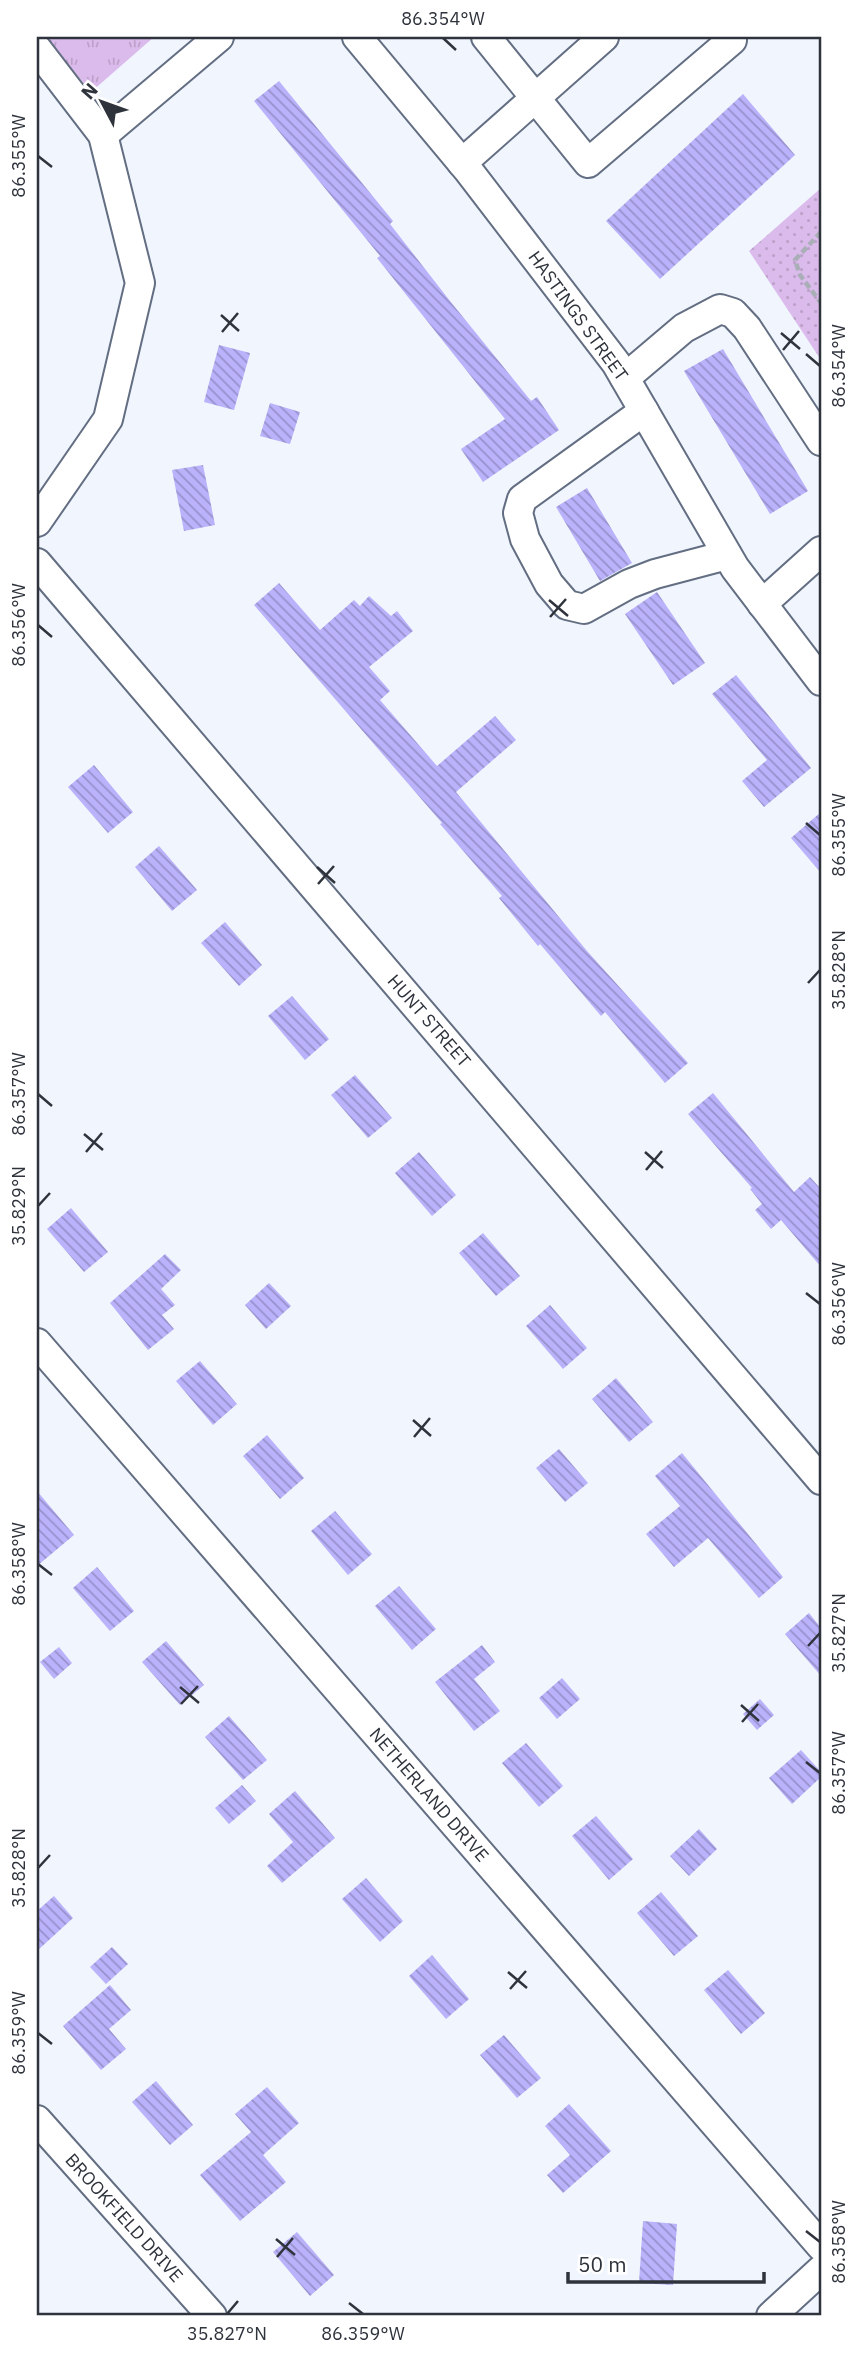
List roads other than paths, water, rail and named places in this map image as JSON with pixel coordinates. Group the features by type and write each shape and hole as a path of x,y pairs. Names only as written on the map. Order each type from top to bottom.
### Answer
{"street":[{"path":"103,135 219,37"},
{"name":"HASTINGS STREET","path":"357,37 462,163 625,378 727,555 821,681"},
{"path":"486,37 588,163 733,40 730,37"},
{"path":"462,163 604,37"},
{"path":"37,522 108,419 140,283 103,135 40,53"},
{"path":"625,378 684,328 720,309 733,313 747,328 821,441"},
{"path":"644,411 522,499 518,513 525,539 549,584 567,605 584,610 629,584 655,573 727,555"},
{"path":"762,604 821,551"},
{"name":"HUNT STREET","path":"37,563 821,1480"},
{"name":"NETHERLAND DRIVE","path":"37,1343 821,2246"},
{"name":"BROOKFIELD DRIVE","path":"37,2120 212,2316"},
{"path":"771,2316 821,2270"}]}
